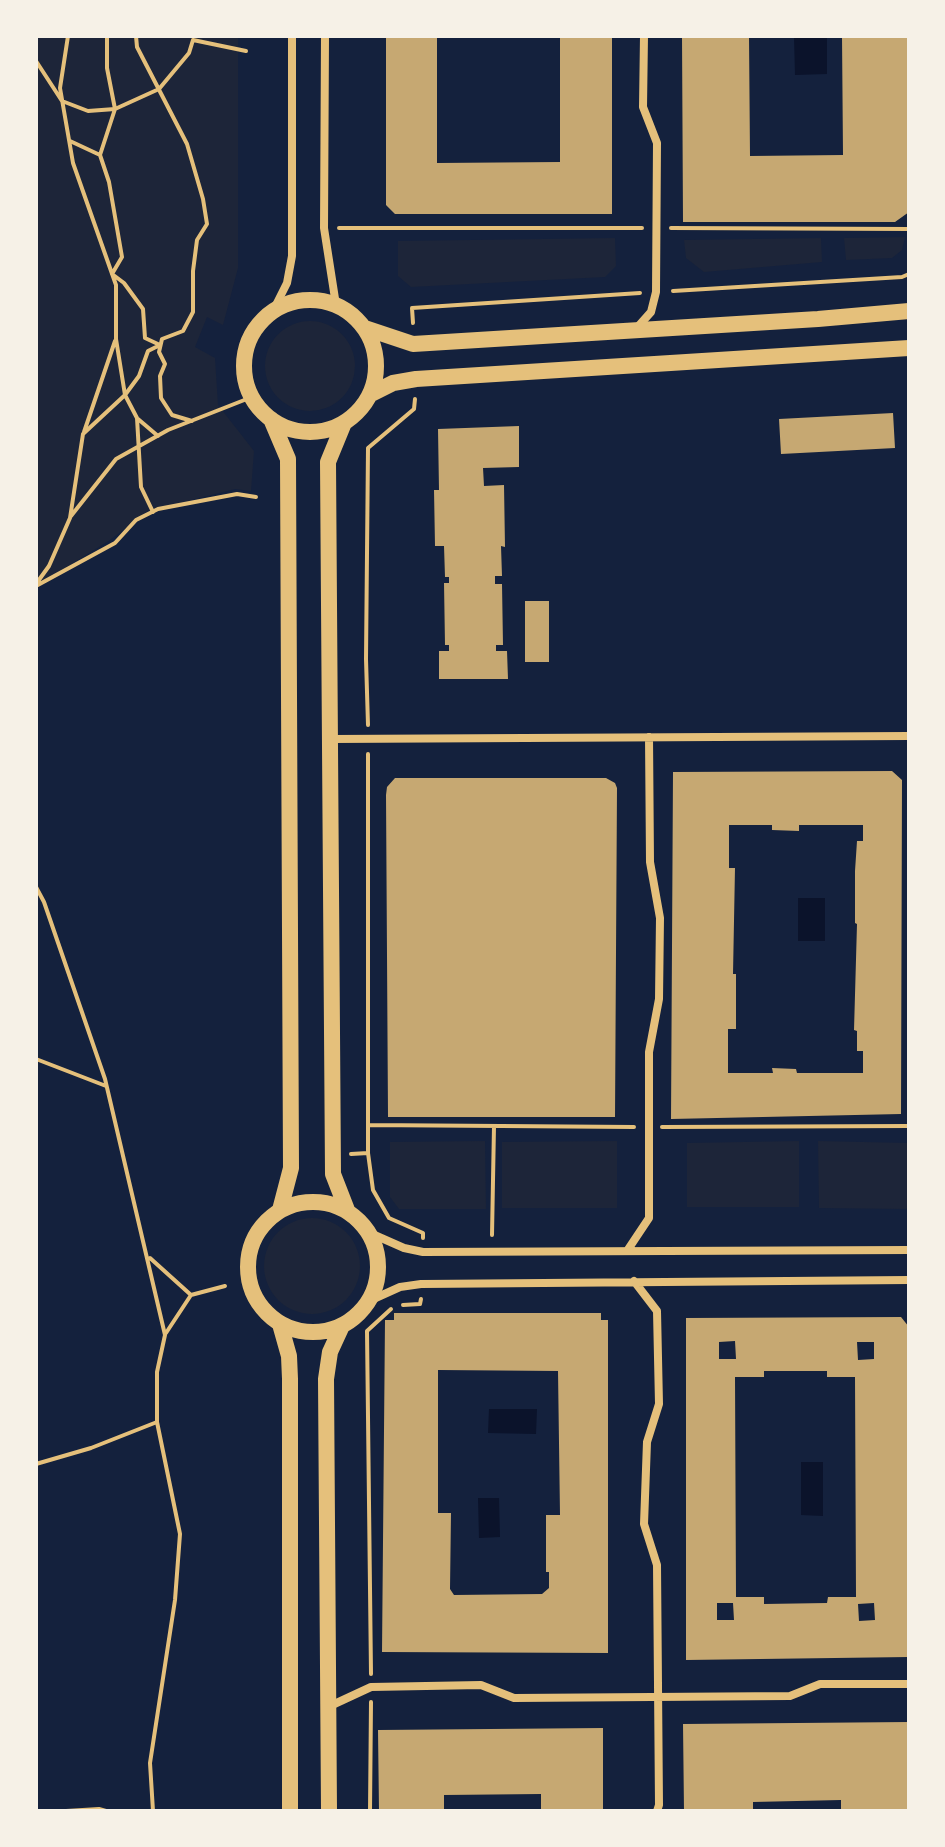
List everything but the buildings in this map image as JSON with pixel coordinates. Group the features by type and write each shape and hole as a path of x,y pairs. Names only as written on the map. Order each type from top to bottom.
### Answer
{"main road":[{"path":"271,419 288,428 307,432 326,430 344,423 371,394 376,371 375,349 365,328 347,311 336,305 310,300 284,305 258,326 248,344 244,365 252,397 271,419 288,459 289,469 292,1154 280,1210"},
{"path":"365,328 413,344 909,311"},
{"path":"371,394 393,383 416,379 909,348"},
{"path":"344,423 328,462 333,1174 347,1210"},
{"path":"296,1203 331,1203 347,1210 370,1233 377,1249 379,1267 369,1301 342,1326 321,1332 300,1331 280,1324 265,1311 254,1295 248,1276 248,1257 254,1238 265,1222 296,1203"},
{"path":"280,1324 290,1368 290,1811"},
{"path":"329,1811 326,1379 330,1352 342,1326"}],"street":[{"path":"273,311 287,283 292,256 292,36"},
{"path":"325,36 324,228 336,305"},
{"path":"635,330 651,312 656,292 657,143 643,107 644,36"},
{"path":"332,739 909,736"},
{"path":"627,1251 649,1218 649,1052 659,999 660,918 650,862 649,737"},
{"path":"370,1233 404,1248 423,1252 909,1250"},
{"path":"369,1301 400,1287 421,1284 909,1280"},
{"path":"634,1281 657,1311 659,1404 647,1442 644,1524 657,1565 657,1811"},
{"path":"330,1706 371,1687 481,1685 514,1698 790,1696 820,1684 909,1684"}],"path":[{"path":"68,36 60,88 62,101 73,163 116,285 116,339 125,395 137,418 158,436"},
{"path":"107,36 107,68 115,109 100,155 109,182 122,257 112,274"},
{"path":"136,36 137,47 187,144 207,224 197,240 193,312 183,331 162,339 159,352 165,364 160,376 161,398 172,415 192,421"},
{"path":"36,61 62,101 88,111 115,109 159,89 189,53 191,37 246,51"},
{"path":"69,141 100,155"},
{"path":"324,228 909,229"},
{"path":"112,274 124,283 143,309 145,338 160,345"},
{"path":"413,344 412,308 902,277 909,274"},
{"path":"70,518 83,434 116,339"},
{"path":"83,434 125,395 139,376 148,351 160,345"},
{"path":"416,379 414,409 368,448 368,1153 373,1190 389,1218 423,1233 423,1252"},
{"path":"36,585 49,566 70,518 116,459 158,436 252,397"},
{"path":"137,418 141,487 153,512"},
{"path":"36,585 115,543 136,520 153,512 190,501 237,494 256,497"},
{"path":"36,887 44,902 106,1086 165,1335"},
{"path":"36,1059 106,1086"},
{"path":"492,1252 494,1126"},
{"path":"148,1257 191,1295"},
{"path":"370,1811 367,1331 396,1305 420,1304 421,1284"},
{"path":"153,1811 150,1763 175,1600 180,1534 157,1422 157,1372 165,1335 191,1295 225,1286"},
{"path":"36,1464 91,1448 157,1422"},
{"path":"66,1811 106,1811"}],"shaded area":[{"path":"36,36 238,36 238,268 223,325 207,317 195,347 215,358 218,405 254,451 251,491 235,489 148,511 110,540 36,586"},
{"path":"794,36 827,36 827,74 795,75"},
{"path":"905,237 902,250 892,258 846,260 844,238"},
{"path":"615,238 616,266 605,277 411,287 398,276 398,241"},
{"path":"821,238 822,262 704,272 686,258 684,240"},
{"path":"310,321 327,324 342,334 352,349 355,366 352,383 342,398 327,408 310,411 293,408 278,398 268,383 265,366 268,349 278,334 293,324"},
{"path":"798,898 825,898 825,941 798,941"},
{"path":"485,1141 486,1209 399,1209 390,1197 390,1142"},
{"path":"617,1141 617,1208 502,1208 502,1142"},
{"path":"799,1141 799,1207 687,1207 687,1143"},
{"path":"818,1141 909,1143 909,1206 906,1209 819,1208"},
{"path":"303,1218 321,1218 339,1226 352,1239 360,1257 357,1285 339,1306 321,1314 303,1314 285,1306 272,1293 264,1275 264,1257 272,1239 285,1226"},
{"path":"489,1409 537,1409 536,1434 488,1433"},
{"path":"801,1462 823,1462 823,1516 801,1515"},
{"path":"478,1498 499,1498 500,1537 479,1538"}]}
